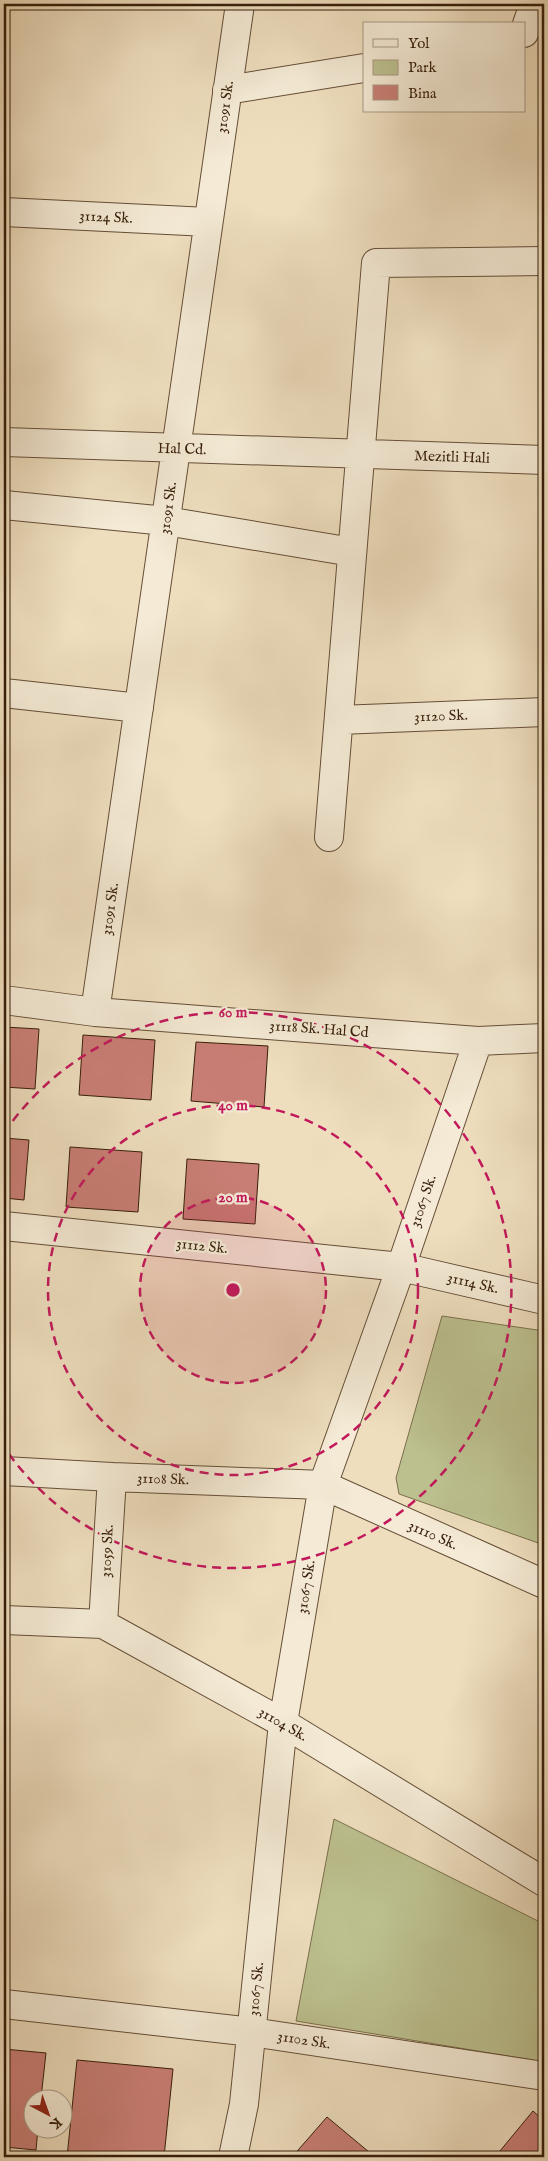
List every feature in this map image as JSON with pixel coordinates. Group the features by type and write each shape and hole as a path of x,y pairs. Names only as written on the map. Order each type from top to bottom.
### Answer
{"street":[{"name":"31091 Sk.","path":"96,1012 240,4"},
{"path":"526,27 534,4"},
{"path":"526,42 544,38"},
{"path":"227,90 363,68"},
{"name":"31124 Sk.","path":"4,212 208,222"},
{"path":"329,837 376,263 544,261"},
{"name":"Hal Cd.","path":"4,442 360,454"},
{"name":"Mezitli Hali","path":"360,454 544,460"},
{"path":"4,505 166,521 352,552"},
{"path":"4,693 139,708"},
{"name":"31120 Sk.","path":"339,720 544,712"},
{"name":"31118 Sk. Hal Cd","path":"4,1000 96,1012 478,1041 544,1038"},
{"name":"31067 Sk.","path":"233,2157 244,2104 283,1724 323,1486 401,1267 478,1041"},
{"name":"31112 Sk.","path":"4,1226 401,1267"},
{"name":"31114 Sk.","path":"401,1267 544,1300"},
{"name":"31108 Sk.","path":"4,1471 323,1486"},
{"name":"31059 Sk.","path":"103,1624 112,1477"},
{"name":"31110 Sk.","path":"323,1486 544,1584"},
{"name":"31104 Sk.","path":"4,1620 103,1624 283,1724 544,1882"},
{"name":"31102 Sk.","path":"4,2004 252,2032 544,2076"}],"green space":[{"path":"442,1316 544,1331 544,1545 399,1494 396,1478"},
{"path":"334,1819 544,1924 544,2062 296,2021"}],"building":[{"path":"4,1027 39,1029 35,1089 4,1087"},
{"path":"83,1035 155,1040 151,1100 79,1095"},
{"path":"196,1042 268,1046 264,1107 191,1101"},
{"path":"4,1138 29,1140 24,1200 4,1198"},
{"path":"70,1147 142,1152 138,1212 66,1207"},
{"path":"187,1159 259,1164 255,1224 183,1219"},
{"path":"4,2049 46,2053 42,2088 22,2088 22,2138 37,2138 36,2150 4,2147"},
{"path":"77,2060 173,2069 164,2157 67,2157 69,2138 72,2138 72,2108"},
{"path":"533,2111 544,2121 544,2157 495,2157"},
{"path":"327,2117 375,2157 292,2157"}]}
